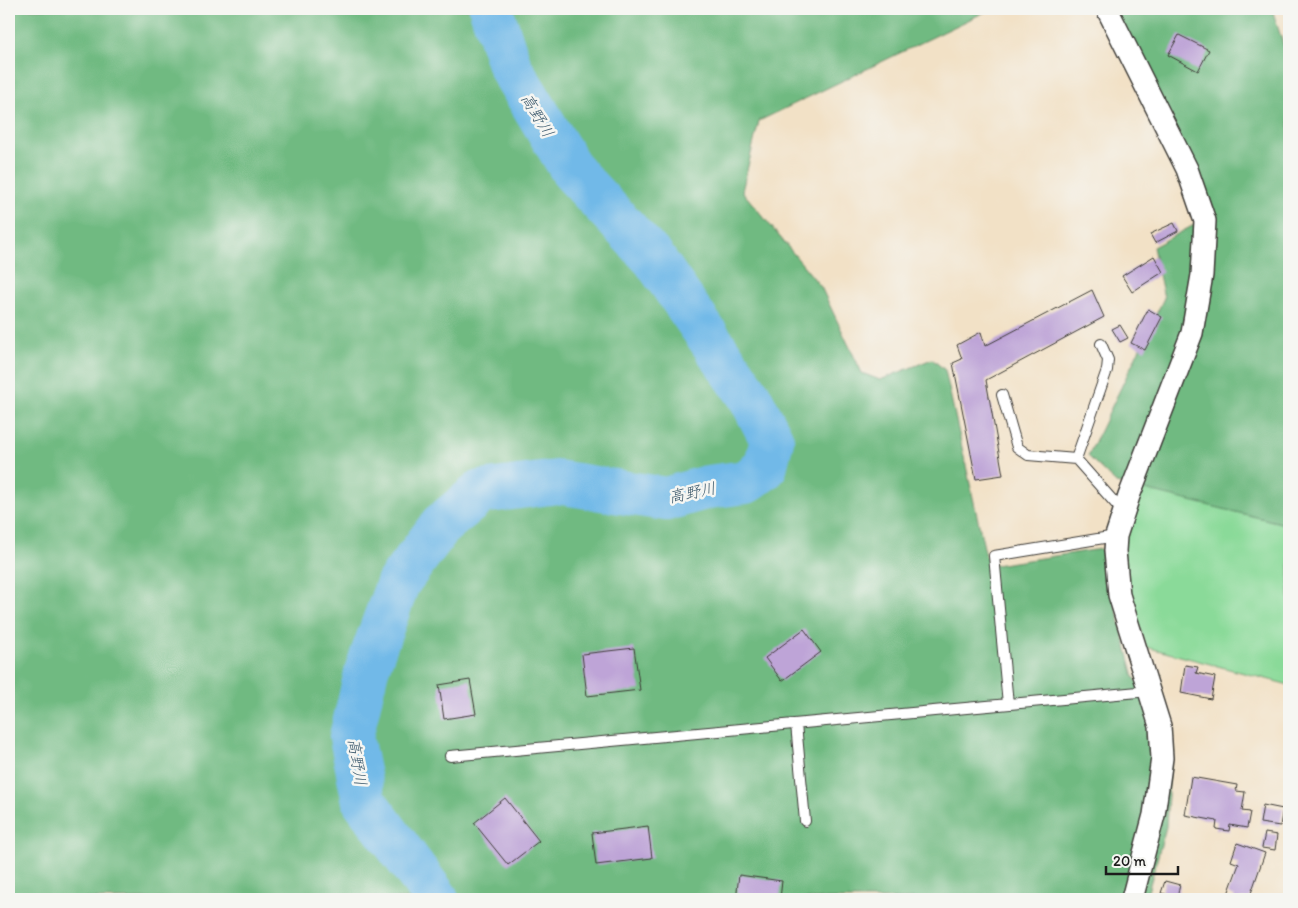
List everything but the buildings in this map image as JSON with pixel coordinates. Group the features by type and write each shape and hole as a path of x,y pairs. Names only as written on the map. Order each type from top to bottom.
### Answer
{"street":[{"path":"1107,9 1187,169 1205,221 1202,275 1192,333 1123,512 1114,551 1119,595 1160,726 1162,758 1154,815 1132,899"}],"lane":[{"path":"1076,459 1108,370 1108,360 1101,344"},
{"path":"1002,395 1017,447 1028,455 1076,459 1123,512"},
{"path":"1008,704 994,556 1116,536"},
{"path":"450,756 1149,691"},
{"path":"796,724 805,822"}],"green space":[{"path":"9,9 991,9 759,121 742,191 821,287 862,373 880,380 932,359 945,370 988,566 1101,549 1134,677 1172,729 1166,827 1146,899 9,899"},
{"path":"1112,9 1272,9 1289,62 1289,525 1116,483 1088,456 1164,298 1153,247 1209,217"},
{"path":"1140,488 1289,525 1289,685 1146,647 1130,598 1123,549"}],"waterway":[{"name":"高野川","path":"437,899 364,801 351,737 367,669 398,583 441,525 481,492 557,482 666,499 708,487 746,482 765,468 772,440 750,397 654,259 573,172 510,67 491,9"}]}
